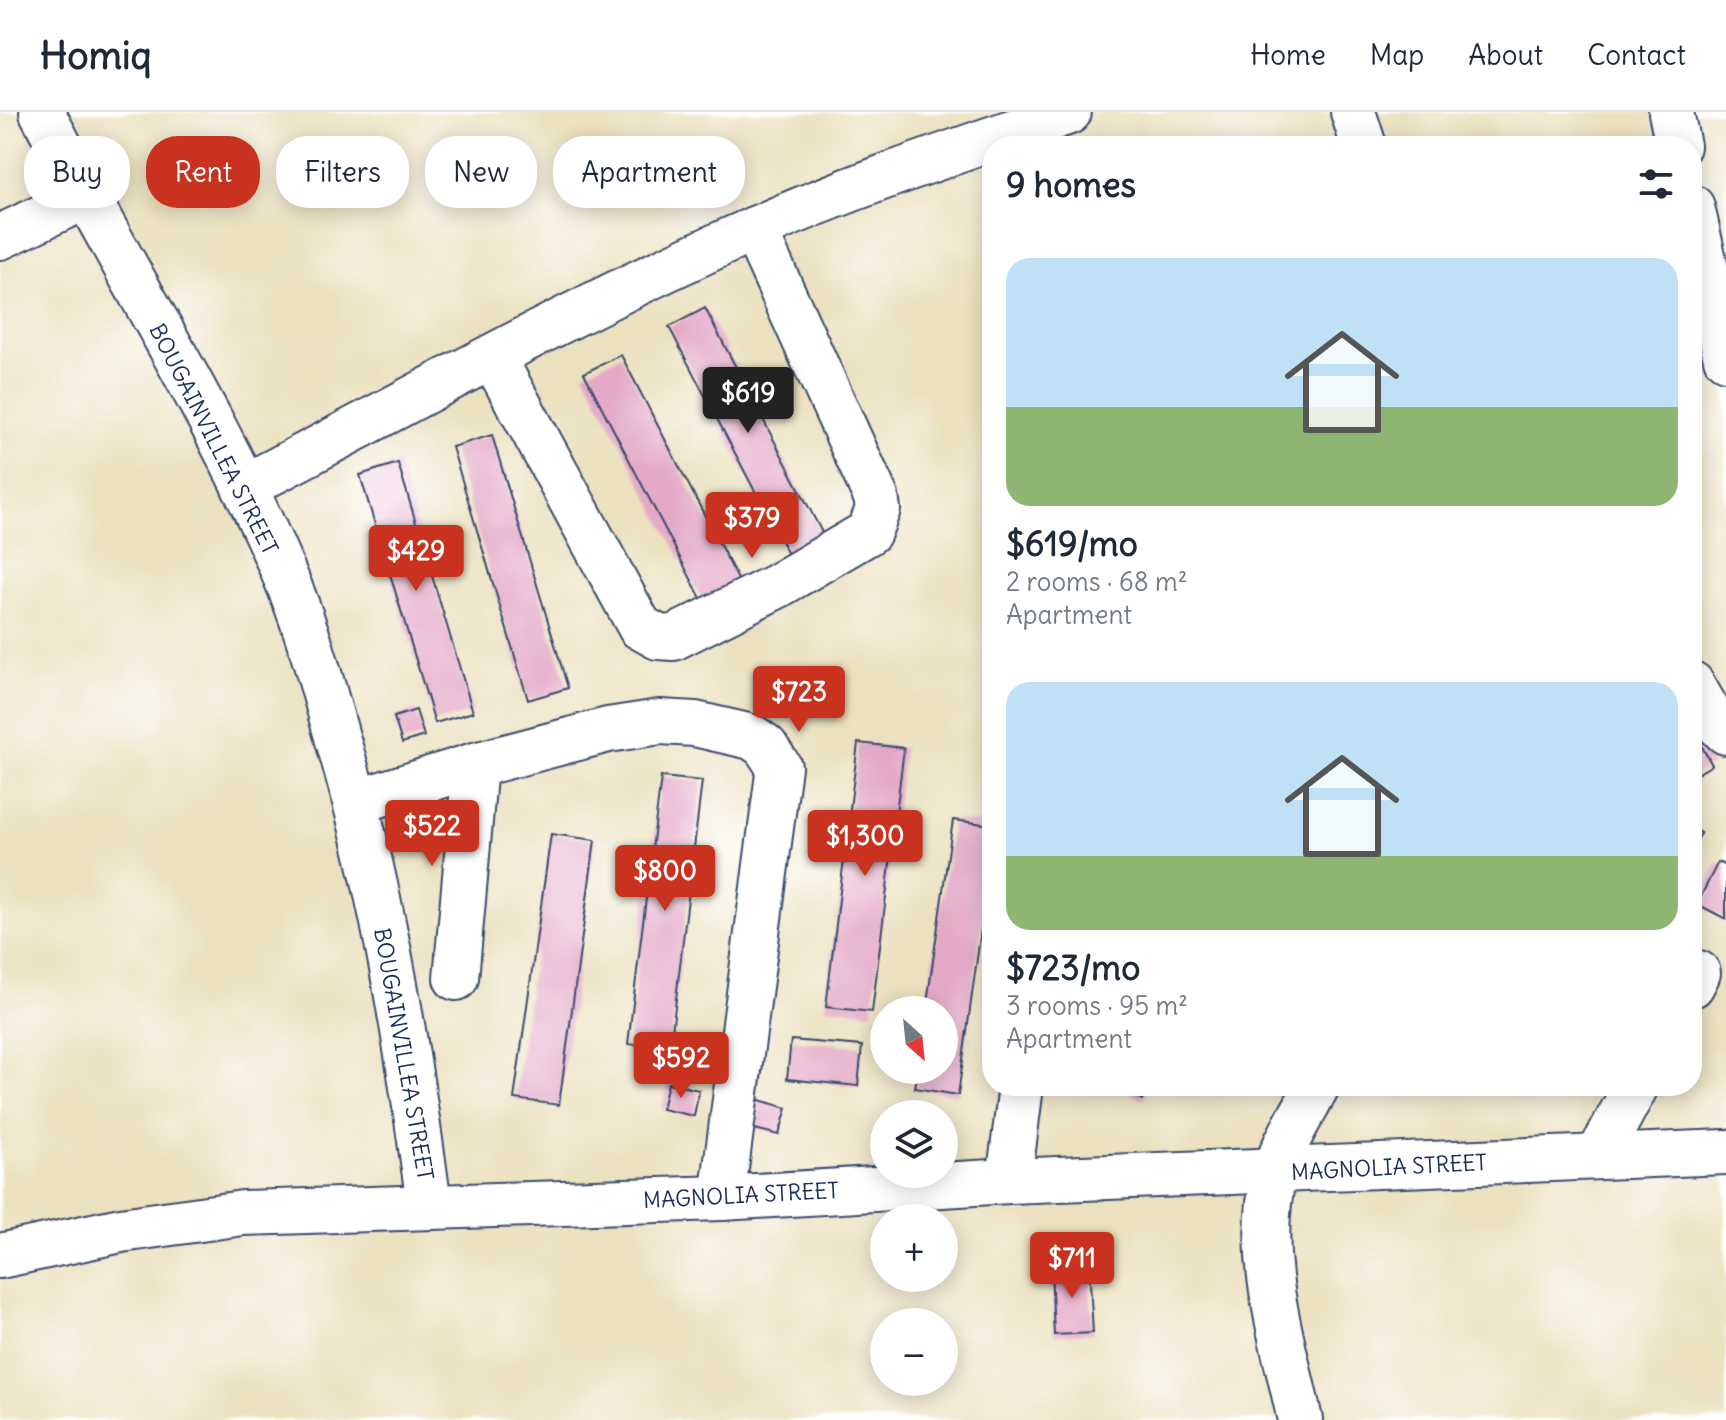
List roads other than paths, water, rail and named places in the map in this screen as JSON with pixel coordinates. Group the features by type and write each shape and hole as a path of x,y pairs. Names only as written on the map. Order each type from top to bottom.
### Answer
{"street":[{"name":"BOUGAINVILLEA STREET","path":"42,112 54,136"},
{"path":"1353,112 1361,136"},
{"path":"1671,112 1676,136"},
{"path":"1021,136 1062,125"},
{"path":"244,487 493,357 754,229 892,171 982,147"},
{"path":"0,237 62,208"},
{"name":"BOUGAINVILLEA STREET","path":"91,208 244,487 287,582 317,660 356,802 415,1098 429,1205"},
{"path":"493,357 640,627 658,637 673,638 777,586 869,532 878,509 876,497 754,229"},
{"path":"1702,251 1726,358"},
{"path":"1702,701 1711,717 1726,732"},
{"path":"356,802 475,765 608,730 660,722 695,724 752,737 773,757 779,767 722,1198"},
{"path":"456,978 475,765"},
{"path":"1009,1181 1020,1096"},
{"path":"1300,1420 1268,1255 1266,1220 1275,1172 1312,1096"},
{"path":"1599,1155 1631,1096"},
{"name":"MAGNOLIA STREET","path":"0,1256 121,1230 243,1213 722,1198 1009,1181 1726,1152"}]}
